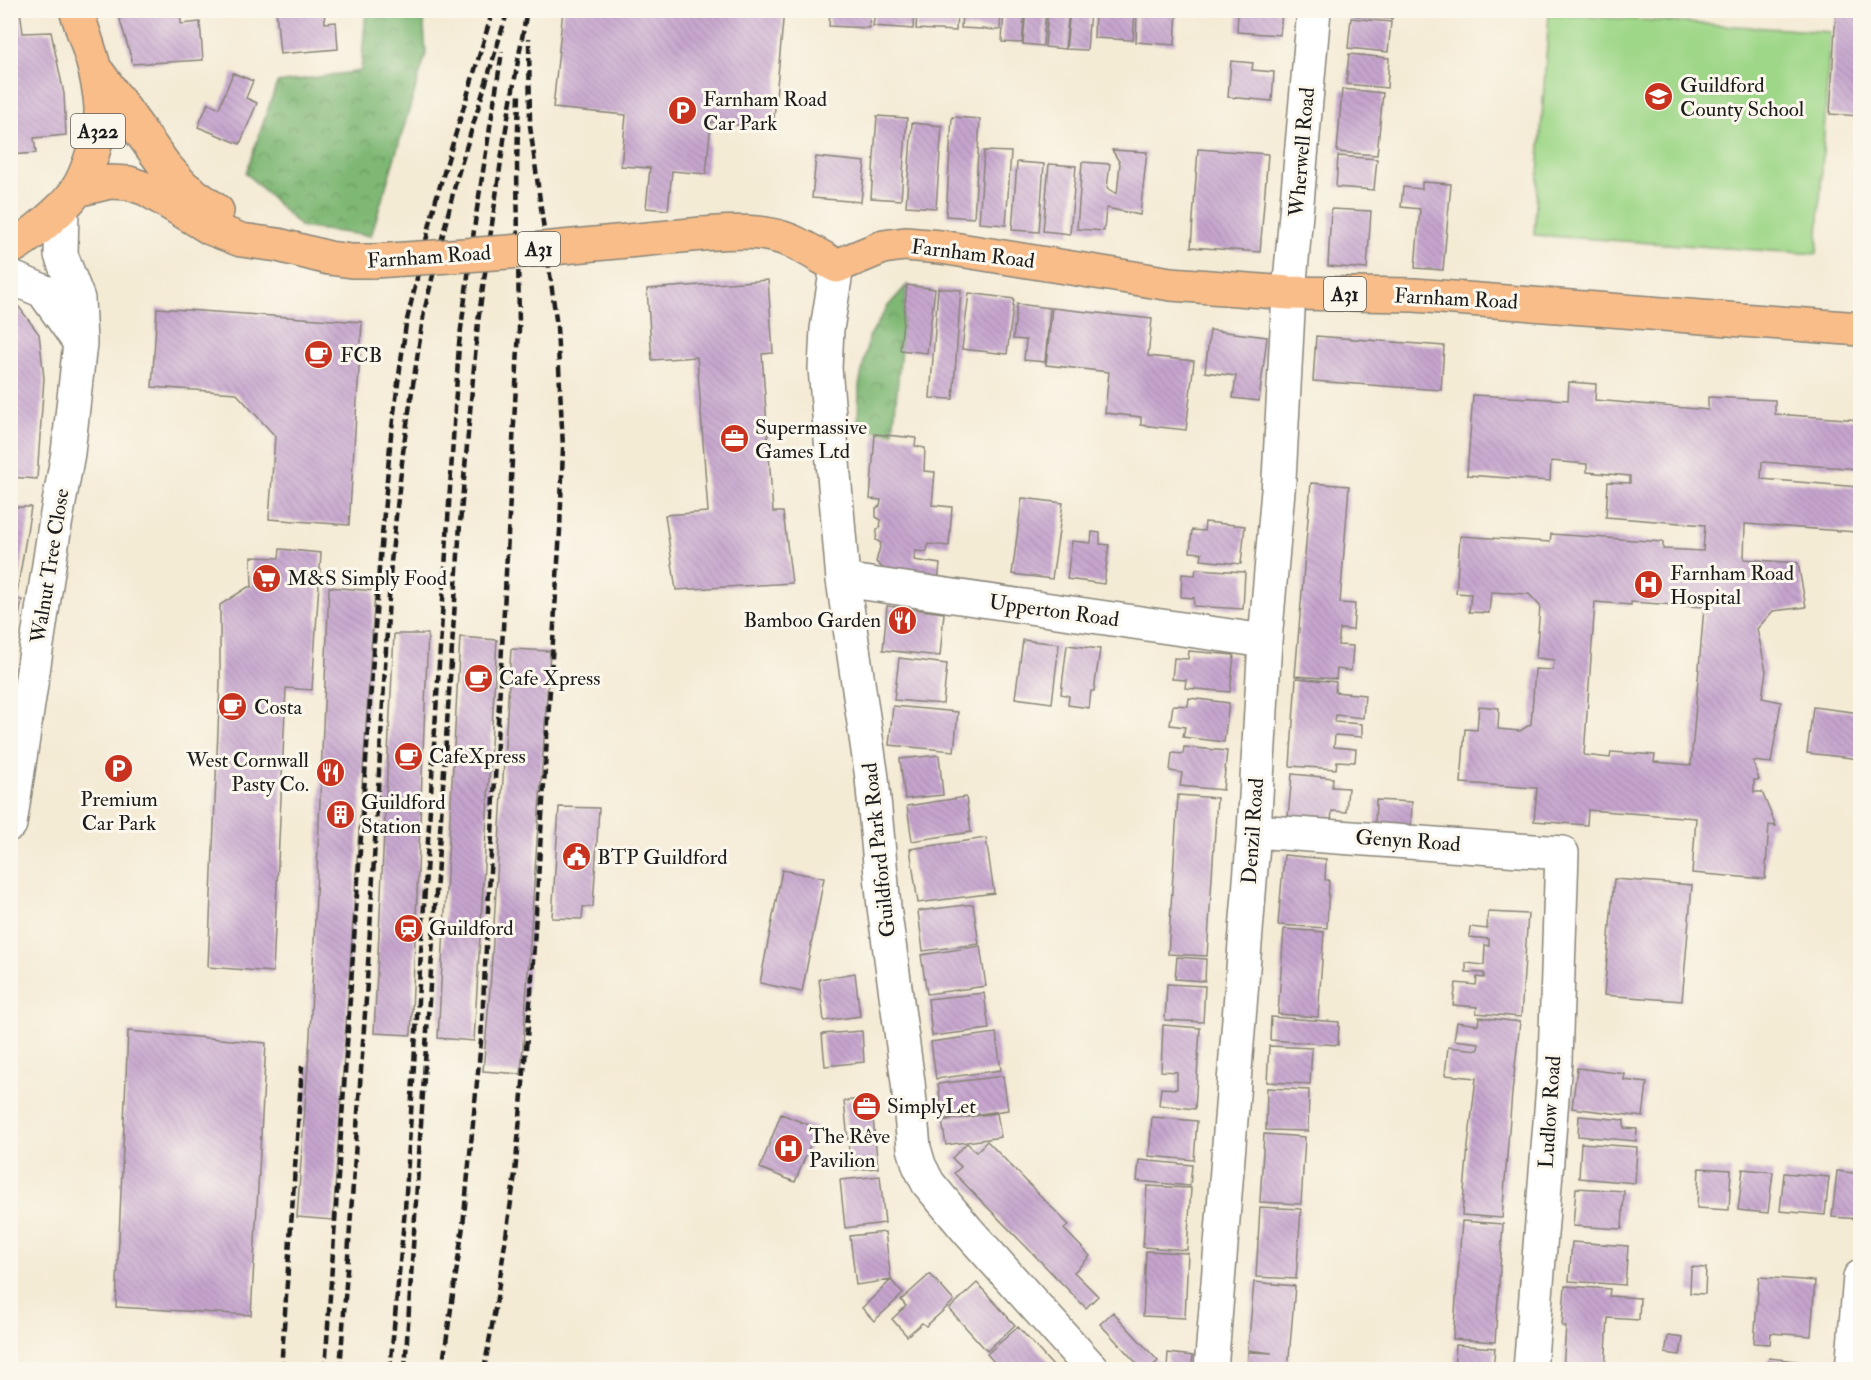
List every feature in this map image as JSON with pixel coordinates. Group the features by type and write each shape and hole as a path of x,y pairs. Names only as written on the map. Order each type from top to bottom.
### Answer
{"main road":[{"name":"A322","path":"10,248 70,199 95,147 101,110 96,70 76,10"},
{"name":"A31","path":"96,70 147,143 184,187 236,225 278,245"},
{"name":"Farnham Road","path":"70,199 110,182 129,183 146,189 210,228 241,240 278,245 329,258 352,261 508,252 746,231 790,241 837,266 883,247 905,244 963,250 1171,284 1289,293 1414,295 1860,329"}],"street":[{"name":"Wherwell Road","path":"1289,293 1314,10"},
{"name":"Walnut Tree Close","path":"10,824 68,453 80,343 78,299 61,255 70,199"},
{"name":"Guildford Park Road","path":"837,266 826,329 825,368 843,580 872,778 884,907 908,1082 914,1148 928,1183 1090,1368"},
{"path":"10,277 43,291 80,343"},
{"name":"Denzil Road","path":"1211,1370 1254,831 1265,641 1279,479 1289,293"},
{"name":"Upperton Road","path":"843,580 1265,641"},
{"name":"Genyn Road","path":"1254,831 1562,853"},
{"name":"Ludlow Road","path":"1530,1370 1555,1061 1562,853"},
{"path":"1852,1370 1860,1277"}],"green space":[{"path":"366,11 423,11 426,54 371,236 301,227 246,173 277,83 361,71"},
{"path":"1549,14 1830,32 1817,254 1534,235"},
{"path":"907,285 893,433 858,429 859,386 869,337 888,306"}],"building":[{"path":"10,10 20,10 23,33 51,32 64,94 66,135 34,138 36,153 10,155"},
{"path":"117,10 180,10 181,24 200,22 203,60 133,64"},
{"path":"276,10 324,10 325,23 336,22 338,49 280,54"},
{"name":"Farnham Road Car Park","path":"563,10 784,10 773,129 711,122 706,174 672,171 668,210 646,208 650,168 621,166 626,115 553,108"},
{"path":"830,10 870,10 869,28 829,26"},
{"path":"875,10 914,10 913,29 873,26"},
{"path":"917,10 957,10 956,31 916,29"},
{"path":"962,10 1001,10 1000,30 961,28"},
{"path":"1004,10 1025,10 1022,43 1002,42"},
{"path":"1026,10 1046,10 1043,46 1023,44"},
{"path":"1048,10 1069,10 1065,49 1045,47"},
{"path":"1070,10 1090,10 1087,50 1066,49"},
{"path":"1095,10 1135,10 1133,40 1094,38"},
{"path":"1137,10 1177,10 1175,45 1136,42"},
{"path":"1238,10 1282,10 1280,35 1237,32"},
{"path":"1351,10 1392,10 1392,19 1351,15"},
{"path":"1836,10 1860,10 1860,116 1830,114"},
{"path":"1351,18 1391,22 1388,52 1348,48"},
{"path":"1349,54 1389,58 1387,88 1346,84"},
{"path":"1231,61 1253,63 1252,70 1274,72 1272,101 1228,97"},
{"path":"233,73 253,81 246,98 257,103 240,144 198,127 208,103 219,108"},
{"path":"1342,89 1383,93 1377,155 1337,152"},
{"path":"877,116 907,118 901,200 871,198"},
{"path":"952,117 980,119 974,218 946,216"},
{"path":"912,123 942,126 936,208 906,206"},
{"path":"1198,149 1268,154 1260,252 1191,247"},
{"path":"1112,150 1147,152 1140,215 1106,208 1104,231 1077,229 1082,162 1110,164 1107,188 1117,194 1120,163"},
{"path":"984,151 1011,152 1006,225 979,223"},
{"path":"1338,156 1377,159 1374,190 1336,187"},
{"path":"816,157 865,162 861,202 812,198"},
{"path":"1017,162 1044,164 1039,232 1012,230"},
{"path":"1049,164 1076,166 1070,234 1043,231"},
{"path":"1422,182 1451,184 1443,270 1415,268 1420,209 1401,207 1403,187 1422,189"},
{"path":"1331,209 1371,211 1367,269 1328,266"},
{"path":"768,280 773,353 762,354 773,512 783,512 792,583 676,590 665,515 708,512 697,357 652,360 647,289"},
{"path":"907,285 935,289 927,353 900,350"},
{"path":"938,288 961,290 953,399 930,398"},
{"path":"969,293 1014,299 1007,354 962,349"},
{"path":"1017,304 1050,308 1045,362 1024,360 1026,340 1013,339"},
{"path":"10,306 19,307 39,334 44,378 37,479 10,477"},
{"path":"157,308 362,322 349,525 269,519 275,436 236,393 152,387"},
{"path":"1052,308 1152,319 1148,356 1194,361 1186,430 1141,425 1141,417 1105,413 1109,372 1046,365"},
{"path":"1210,330 1267,337 1259,401 1233,398 1236,376 1205,372"},
{"path":"1316,336 1444,346 1441,390 1313,381"},
{"path":"1569,382 1596,384 1595,400 1708,410 1708,397 1775,400 1775,414 1860,420 1860,469 1762,462 1761,479 1859,487 1856,532 1745,524 1744,559 1798,563 1806,607 1773,611 1757,629 1766,671 1762,698 1781,702 1771,763 1753,761 1759,780 1754,780 1754,792 1762,792 1776,826 1769,825 1765,879 1692,873 1696,818 1588,810 1587,825 1534,821 1537,788 1461,783 1465,729 1477,730 1479,706 1499,708 1498,729 1520,731 1531,724 1535,669 1553,670 1554,660 1536,658 1540,606 1529,594 1491,592 1489,613 1469,612 1471,594 1456,593 1460,536 1550,542 1551,534 1663,542 1663,549 1703,551 1705,525 1606,517 1608,482 1630,483 1630,476 1587,472 1587,464 1551,461 1550,481 1467,475 1473,395 1568,400","holes":["1595,602 1631,605 1631,602 1704,607 1691,765 1654,762 1655,755 1611,752 1610,758 1584,755"]},
{"path":"875,434 916,438 915,446 925,448 924,471 935,472 932,505 952,507 949,546 928,544 927,552 915,551 914,560 940,564 938,581 881,573 882,567 876,562 881,543 876,540 877,529 880,528 881,520 876,517 876,508 880,506 881,500 870,499"},
{"path":"1311,483 1349,486 1340,603 1355,604 1353,630 1340,629 1338,645 1353,646 1351,671 1337,669 1336,679 1295,676"},
{"path":"1022,498 1063,503 1052,579 1012,574"},
{"path":"10,507 31,507 16,599 22,600 12,652"},
{"path":"1205,522 1245,526 1241,564 1201,560 1202,553 1190,552 1192,530 1204,531"},
{"path":"1092,532 1100,533 1100,544 1109,545 1104,584 1067,579 1072,541 1091,543"},
{"path":"280,549 321,553 312,690 286,688 273,972 208,967 220,683 220,605 248,587 252,587 251,557 279,558"},
{"path":"1196,569 1245,572 1243,609 1194,606 1194,598 1181,597 1182,574 1195,575"},
{"name":"Guildford Station","path":"329,587 375,591 333,1220 297,1217 310,1036"},
{"path":"887,606 944,613 940,656 883,650"},
{"path":"394,634 428,634 411,1035 374,1033"},
{"path":"460,637 497,640 474,1041 438,1038"},
{"path":"1023,640 1059,644 1052,703 1015,698"},
{"path":"1067,645 1100,649 1089,708 1068,705 1069,696 1061,694"},
{"path":"511,649 550,651 521,1074 483,1071"},
{"path":"1189,651 1234,655 1230,692 1185,688 1186,680 1172,679 1174,658 1188,659"},
{"path":"899,658 947,664 943,704 894,700"},
{"path":"1296,678 1336,682 1335,692 1365,695 1363,718 1336,715 1335,722 1362,724 1362,737 1335,735 1334,747 1356,749 1355,762 1337,761 1336,769 1290,766"},
{"path":"1189,698 1229,703 1224,742 1183,737 1185,727 1170,725 1173,705 1188,706"},
{"path":"893,706 958,712 954,751 889,745"},
{"path":"1813,707 1860,713 1860,759 1807,753"},
{"path":"1184,747 1227,751 1223,790 1180,786 1182,773 1170,771 1172,753 1183,754"},
{"path":"939,755 943,795 905,799 900,759"},
{"path":"1292,774 1333,778 1332,787 1348,788 1346,812 1332,811 1331,821 1288,817"},
{"path":"1178,795 1217,798 1207,956 1168,954"},
{"path":"966,797 971,832 912,841 907,806"},
{"path":"1376,800 1412,802 1411,827 1375,825"},
{"name":"BTP Guildford","path":"559,807 599,808 593,907 583,907 582,919 552,918"},
{"path":"986,838 994,893 918,903 910,849"},
{"path":"1284,855 1326,859 1325,880 1329,880 1327,928 1278,925"},
{"path":"782,870 824,878 802,992 760,983"},
{"path":"1614,879 1692,885 1682,1001 1604,995"},
{"path":"973,904 979,944 923,951 918,911"},
{"path":"1488,912 1528,914 1521,1017 1476,1013 1477,1007 1453,1005 1456,983 1476,985 1477,977 1484,978 1484,973 1466,972 1466,963 1484,965 1485,945 1489,946 1489,939 1469,937 1470,927 1487,929"},
{"path":"1284,929 1324,932 1318,1017 1278,1014"},
{"path":"980,946 986,986 927,994 921,955"},
{"path":"1177,957 1206,959 1205,981 1175,979"},
{"path":"855,973 860,1016 824,1021 819,979"},
{"path":"1167,984 1205,986 1203,1022 1165,1020"},
{"path":"984,993 989,1029 932,1036 928,999"},
{"path":"1271,1017 1339,1022 1338,1045 1270,1040"},
{"path":"1479,1017 1520,1022 1502,1218 1462,1215 1476,1078 1445,1075 1448,1047 1478,1050 1479,1043 1454,1040 1457,1022 1478,1025"},
{"path":"1163,1025 1200,1028 1195,1109 1159,1105 1161,1088 1177,1089 1177,1072 1161,1071"},
{"path":"128,1031 266,1043 251,1315 116,1307"},
{"path":"862,1031 864,1062 825,1066 822,1034"},
{"path":"996,1033 1001,1070 936,1079 931,1042"},
{"path":"1269,1046 1312,1048 1310,1084 1267,1082"},
{"path":"1577,1068 1625,1074 1624,1080 1647,1083 1643,1117 1572,1108"},
{"path":"1003,1076 1008,1110 943,1119 938,1084"},
{"path":"1267,1088 1309,1090 1308,1131 1266,1130"},
{"path":"871,1098 878,1168 851,1170 844,1101"},
{"path":"997,1113 1001,1137 946,1145 942,1121"},
{"name":"The Rêve Pavilion","path":"781,1114 817,1128 795,1182 760,1168"},
{"path":"1579,1116 1624,1120 1624,1128 1637,1129 1636,1141 1578,1136"},
{"path":"1152,1117 1197,1121 1194,1160 1149,1156"},
{"path":"1264,1134 1305,1137 1301,1204 1260,1202"},
{"path":"987,1141 1069,1225 1064,1229 1090,1256 1074,1272 1098,1296 1086,1308 954,1173 961,1167 952,1158 967,1143 976,1152"},
{"path":"1581,1143 1637,1147 1635,1183 1579,1178"},
{"path":"1139,1160 1192,1165 1190,1186 1137,1181"},
{"path":"1699,1168 1731,1170 1729,1210 1697,1208"},
{"path":"1743,1169 1773,1172 1768,1213 1738,1210"},
{"path":"1837,1171 1860,1174 1860,1219 1832,1217"},
{"path":"1784,1173 1829,1177 1825,1215 1780,1211"},
{"path":"880,1176 885,1223 845,1228 840,1180"},
{"path":"1147,1186 1191,1188 1187,1250 1143,1247"},
{"path":"1576,1188 1624,1191 1622,1229 1573,1226"},
{"path":"1260,1207 1301,1209 1296,1279 1256,1277"},
{"path":"1462,1221 1503,1224 1495,1342 1453,1339"},
{"path":"885,1232 891,1280 856,1285 850,1236"},
{"path":"1572,1242 1628,1246 1625,1285 1569,1281"},
{"path":"1146,1251 1188,1253 1185,1318 1143,1316"},
{"path":"1691,1267 1706,1268 1705,1294 1690,1293"},
{"path":"930,1274 954,1301 926,1326 922,1323 907,1336 892,1319 906,1306 901,1300"},
{"path":"1759,1277 1815,1281 1811,1336 1771,1333 1770,1344 1754,1343"},
{"path":"891,1280 903,1294 874,1321 862,1308"},
{"path":"1254,1282 1295,1286 1288,1370 1247,1370 1248,1352 1272,1353 1248,1350"},
{"path":"977,1283 1015,1325 987,1351 949,1309"},
{"path":"1565,1286 1610,1289 1609,1296 1640,1298 1639,1320 1608,1318 1605,1370 1563,1370 1566,1326 1562,1326"},
{"path":"1113,1312 1158,1361 1149,1370 1143,1370 1100,1324"},
{"path":"1018,1327 1053,1366 1050,1370 1001,1370 987,1354"},
{"path":"1668,1336 1683,1338 1680,1355 1665,1353"},
{"path":"1456,1345 1495,1348 1493,1370 1454,1370"},
{"path":"1168,1353 1193,1356 1191,1370 1167,1368"},
{"path":"1769,1358 1812,1363 1811,1370 1767,1370"}],"railway":[{"path":"325,1370 379,569 391,435 406,324 436,199 493,10"},
{"path":"340,1370 366,999 391,562 404,444 424,312 456,181 508,10"},
{"path":"405,1370 460,524 478,322 504,140 527,10"},
{"path":"484,1370 515,1174 531,992 560,530 563,448 557,327 530,126 529,38"},
{"path":"390,1370 405,1209 459,344 476,215 502,52"},
{"path":"442,1370 463,1226 481,1041 519,329 517,165 519,92"},
{"path":"281,1370 302,1066"}],"place":[{"name":"Guildford County School","path":"1659,97"},
{"name":"Farnham Road Car Park","path":"682,111"},
{"name":"FCB","path":"319,355"},
{"name":"Supermassive Games Ltd","path":"734,439"},
{"name":"M&S Simply Food","path":"266,578"},
{"name":"Farnham Road Hospital","path":"1649,585"},
{"name":"Bamboo Garden","path":"902,620"},
{"name":"Cafe Xpress","path":"478,678"},
{"name":"Costa","path":"233,707"},
{"name":"CafeXpress","path":"408,756"},
{"name":"Premium Car Park","path":"119,768"},
{"name":"West Cornwall Pasty Co.","path":"330,772"},
{"name":"Guildford Station","path":"340,814"},
{"name":"BTP Guildford","path":"576,857"},
{"name":"Guildford","path":"408,928"},
{"name":"SimplyLet","path":"866,1106"},
{"name":"The Rêve Pavilion","path":"788,1148"}]}
